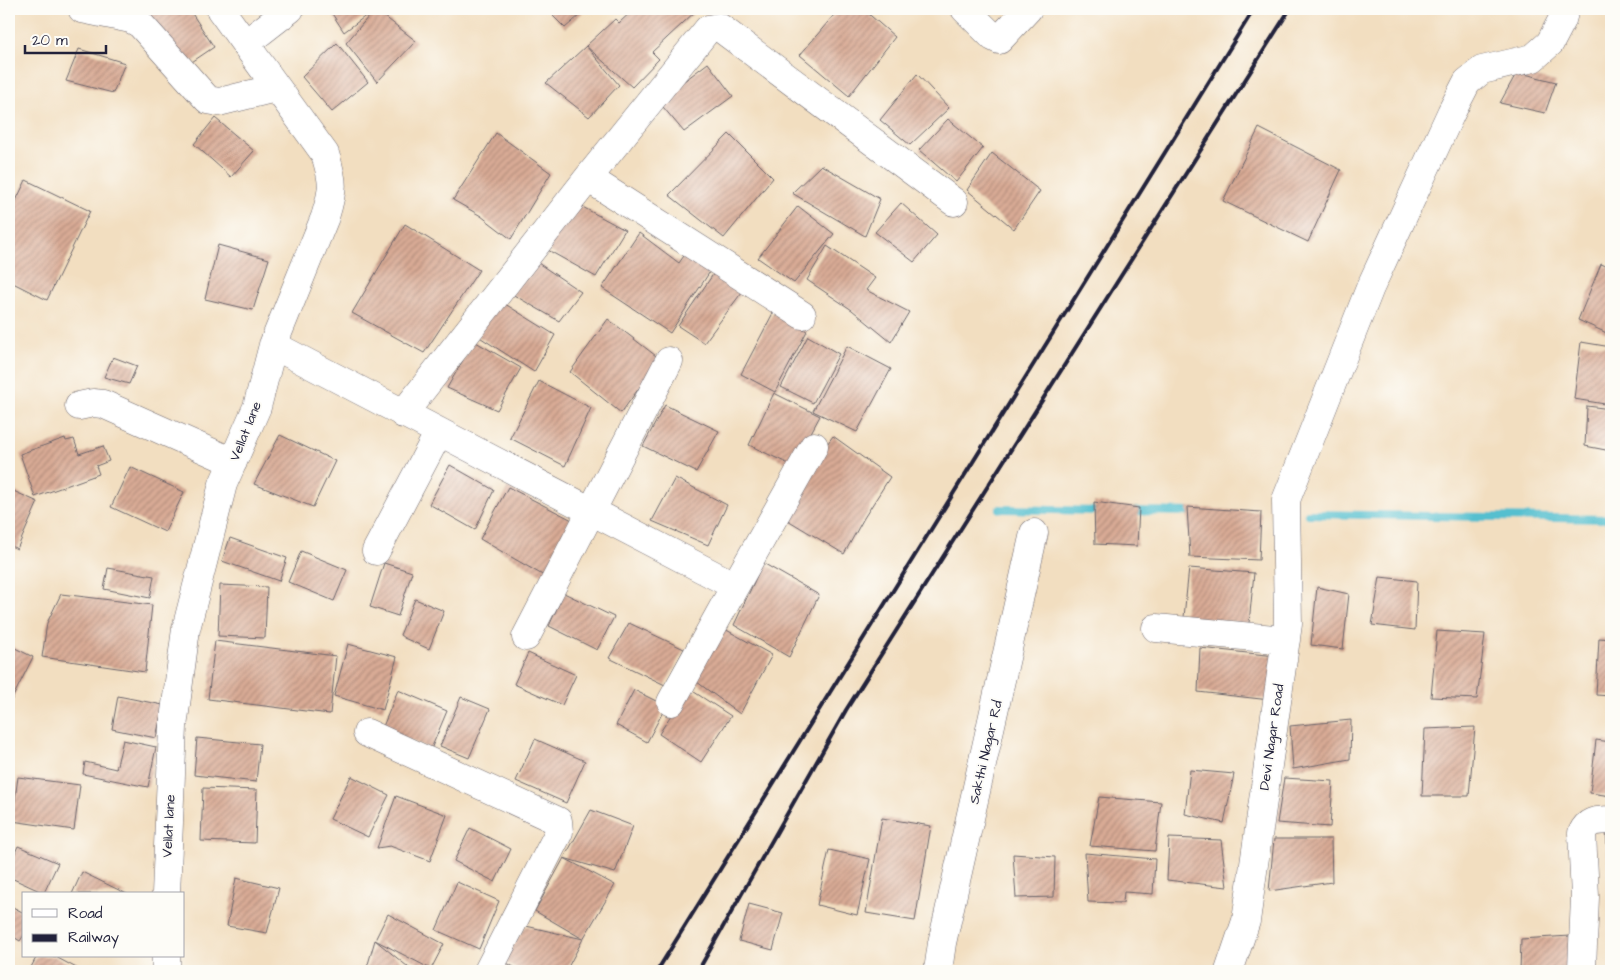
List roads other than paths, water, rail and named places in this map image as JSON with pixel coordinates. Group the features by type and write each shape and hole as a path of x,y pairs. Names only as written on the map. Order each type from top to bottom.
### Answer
{"street":[{"path":"82,9 131,19 140,24 208,100 219,102 276,88"},
{"name":"Vellat lane","path":"166,892 173,727 186,629 223,484 257,407 273,345 325,217 331,197 333,180 325,154 220,9"},
{"path":"245,44 290,9"},
{"path":"964,9 993,37 999,40 1028,9"},
{"name":"Devi Nagar Road","path":"1229,971 1246,921 1288,624 1286,500 1370,288 1450,113 1467,82 1482,70 1532,58 1550,43 1562,20 1565,9"},
{"path":"404,414 588,178 708,29 719,26 954,202"},
{"path":"588,178 802,315"},
{"path":"273,345 735,586"},
{"path":"526,637 669,361"},
{"path":"79,406 93,403 103,404 233,462"},
{"path":"376,551 439,432"},
{"path":"671,702 814,446"},
{"name":"Sakthi Nagar Rd","path":"938,971 942,944 1034,533"},
{"path":"1156,628 1286,640"},
{"path":"366,733 558,821 559,832 488,971"},
{"path":"1582,968 1585,897 1582,833 1585,825 1591,822 1611,820"},
{"path":"166,958 166,971"}],"waterway":[{"path":"1000,509 1103,511"},
{"path":"1129,511 1198,512"},
{"path":"1308,514 1611,519"}],"railway":[{"path":"657,971 1254,9"},
{"path":"698,971 846,710 1290,9"}]}
